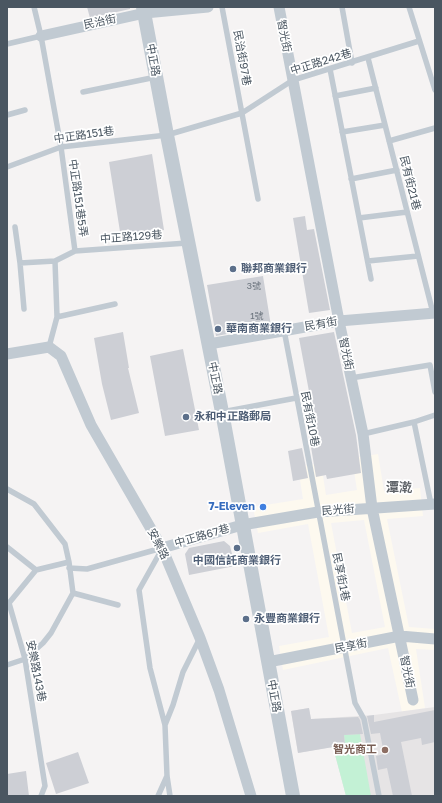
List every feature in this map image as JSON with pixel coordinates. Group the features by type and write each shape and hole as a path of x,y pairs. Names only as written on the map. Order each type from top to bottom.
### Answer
{"street":[{"name":"民治街","path":"41,36 144,10 208,7"},
{"name":"智光街","path":"279,7 339,321 363,434 372,508 413,700"},
{"name":"中正路","path":"144,10 167,135 222,412 293,796"},
{"name":"民有街","path":"209,344 339,321 434,313"},
{"path":"7,354 49,347"},
{"name":"安樂路","path":"49,347 61,356 91,425 162,548 200,638 219,690 251,796"},
{"name":"民光街","path":"242,525 318,512 433,504"},
{"name":"中正路67巷","path":"162,548 242,525"},
{"name":"民享街","path":"268,662 400,636 435,639"}],"lane":[{"name":"中正路151巷5弄","path":"34,7 41,36 61,146 75,251"},
{"name":"民治街97巷","path":"222,7 258,199"},
{"path":"342,7 352,63"},
{"path":"409,7 435,90"},
{"path":"7,44 41,36"},
{"name":"中正路242巷","path":"167,135 242,113 293,80 352,63 419,41"},
{"name":"民有街21巷","path":"368,58 418,256 434,313"},
{"path":"330,69 371,279"},
{"path":"83,92 156,76"},
{"path":"335,96 376,88"},
{"path":"7,115 25,110"},
{"path":"342,132 385,125"},
{"path":"389,141 435,128"},
{"name":"中正路151巷","path":"7,167 61,146 167,135"},
{"path":"351,179 397,170"},
{"path":"359,218 407,212"},
{"path":"15,227 24,309"},
{"name":"中正路129巷","path":"75,251 189,243"},
{"path":"20,263 55,261 75,251"},
{"path":"368,262 418,256"},
{"path":"49,347 58,317 55,261"},
{"path":"58,317 115,304"},
{"name":"民有街10巷","path":"284,330 318,512"},
{"path":"351,378 433,364 435,392"},
{"path":"222,412 296,398"},
{"path":"363,434 414,422 435,415"},
{"path":"414,422 433,504"},
{"path":"7,489 34,504 65,544 73,593 43,643 25,659 7,665"},
{"name":"民享街1巷","path":"318,512 355,703 364,719 379,796"},
{"path":"7,547 36,570 69,565 87,569 162,548"},
{"path":"162,548 139,590 150,668 165,725 167,776 170,796"},
{"name":"安樂路143巷","path":"36,570 9,604 25,659 45,786 41,796"},
{"path":"73,593 118,605"},
{"path":"165,725 183,672 200,638"},
{"path":"158,796 167,776"}],"shaded area":[{"path":"378,454 384,491 420,488 423,516 387,519 409,627 435,629 435,650 416,649 425,708 402,712 388,648 283,670 279,646 329,637 308,524 258,533 253,507 303,499 298,467 321,463 326,495 357,490 352,458","holes":["364,520 385,627 352,633 331,523"]},
{"name":"智光商工","path":"435,707 435,796 346,796 333,747 298,753 291,711 309,708 311,719 374,715"}],"green space":[{"path":"360,734 371,796 346,796 333,747 345,745 344,735"}],"building":[{"path":"87,7 130,7 130,9 90,18"},
{"path":"152,154 164,230 121,238 109,162"},
{"path":"305,216 307,230 314,229 330,310 309,313 293,218"},
{"path":"263,276 271,326 216,336 207,285"},
{"path":"123,332 128,368 139,413 111,420 102,384 94,338"},
{"path":"334,332 356,435 361,473 327,479 326,475 316,477 311,447 319,445 299,338"},
{"path":"183,349 199,430 165,436 150,356"},
{"path":"302,448 308,478 293,481 288,451"},
{"path":"224,541 230,546 235,566 189,575 185,554 189,548"},
{"path":"309,708 311,719 358,717 363,734 344,735 345,745 298,753 291,711"},
{"path":"435,710 435,742 422,745 421,738 401,742 412,796 393,796 387,768 378,770 376,756 384,754 380,733 371,734 367,716 374,715 374,722"},
{"path":"78,752 89,783 56,794 46,763"},
{"path":"26,771 29,796 7,796 7,774"}],"place":[{"name":"聯邦商業銀行","path":"233,269"},
{"name":"華南商業銀行","path":"218,329"},
{"name":"永和中正路郵局","path":"186,417"},
{"name":"7-Eleven","path":"263,507"},
{"name":"中國信託商業銀行","path":"237,548"},
{"name":"永豐商業銀行","path":"246,619"},
{"name":"智光商工","path":"385,750"}],"district":[{"name":"潭漧","path":"399,488"}]}
